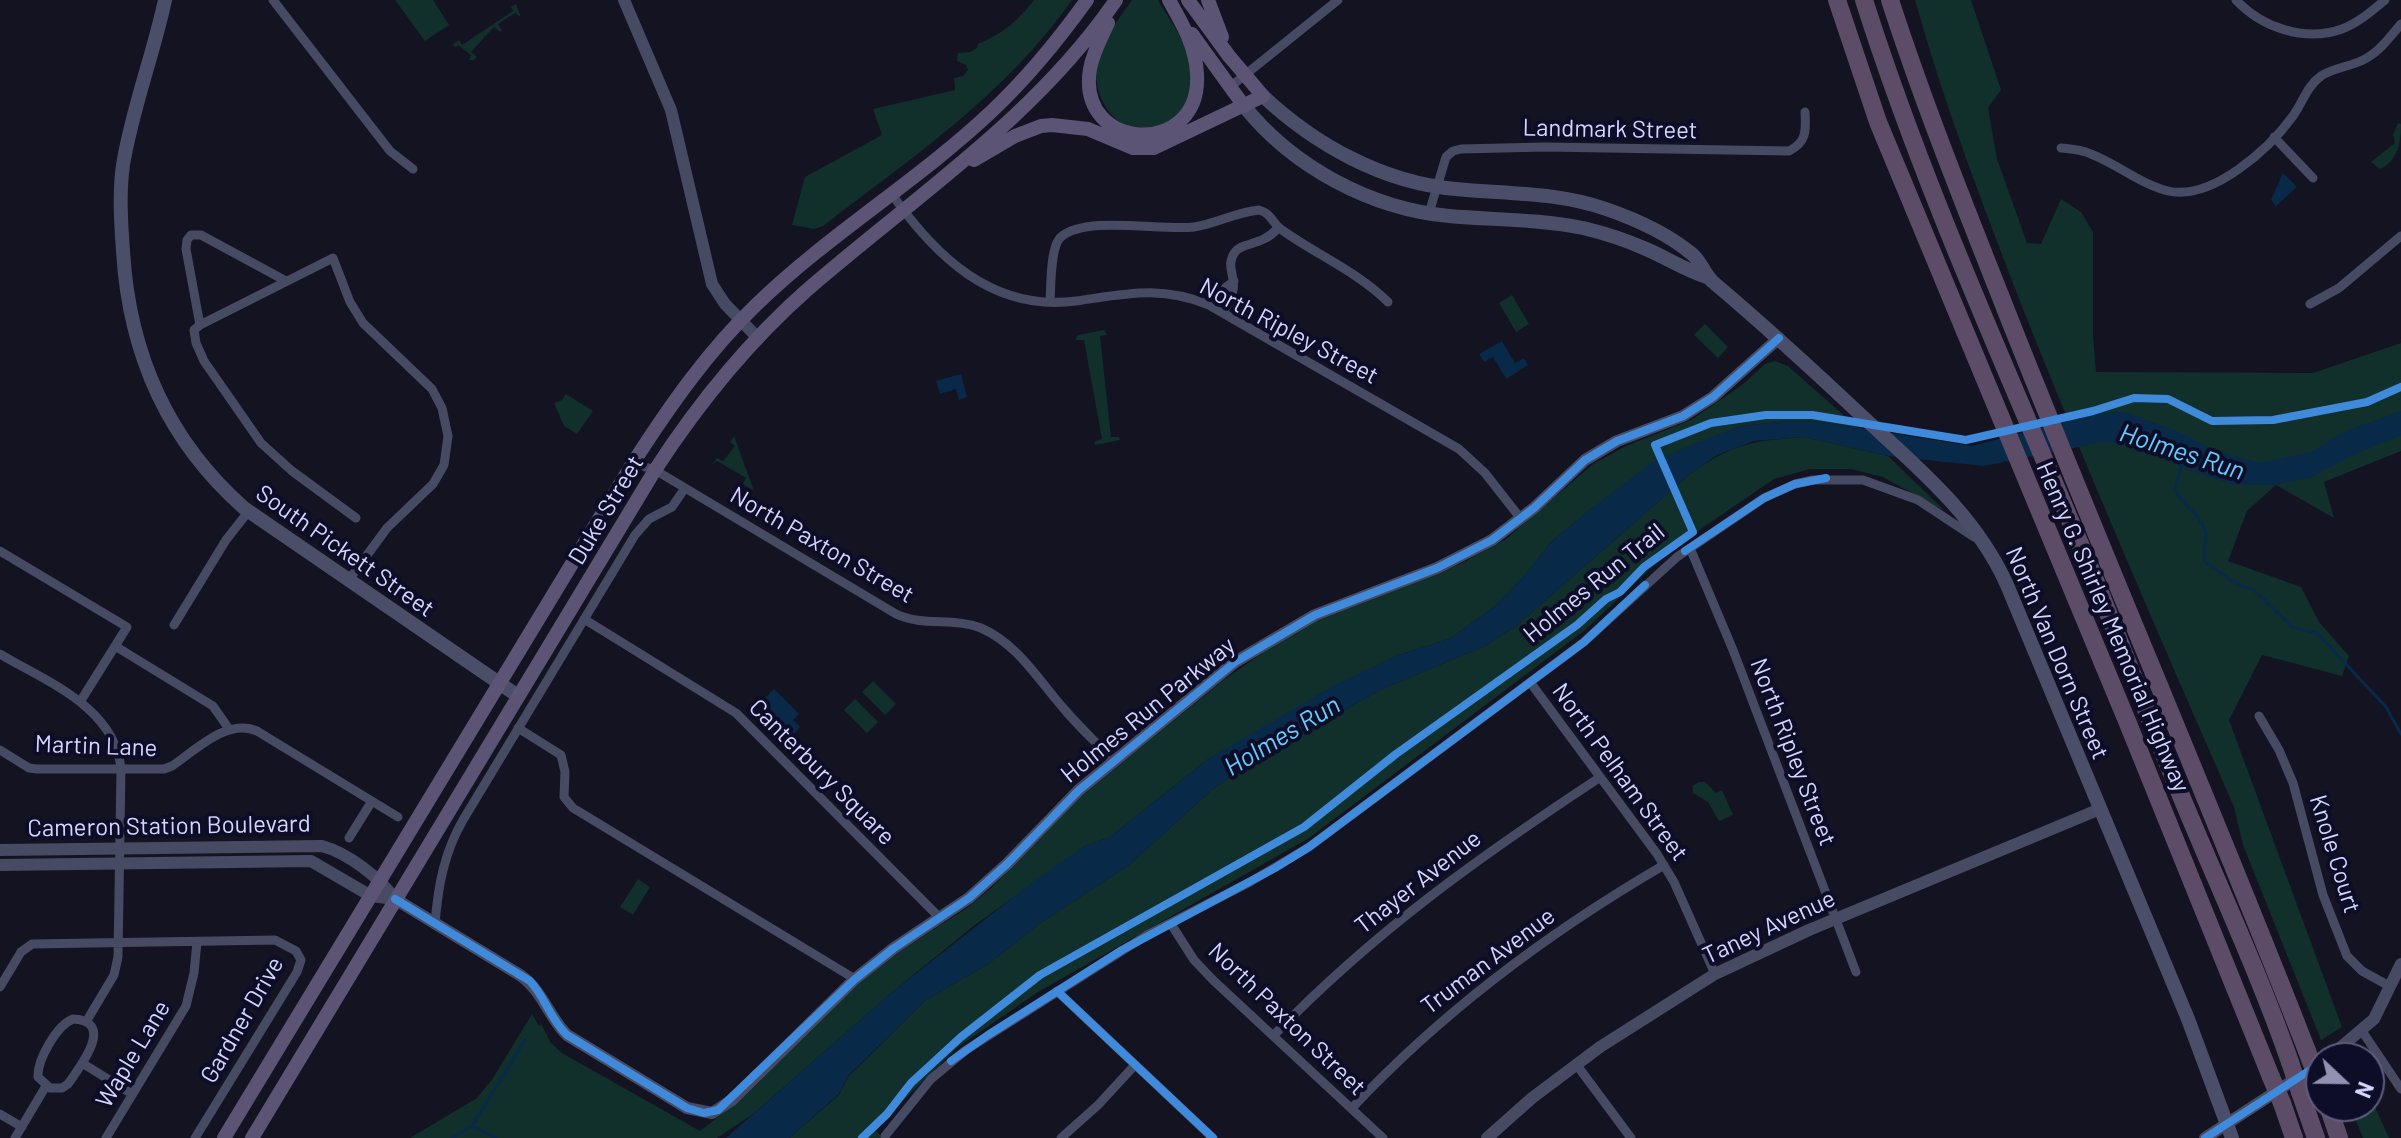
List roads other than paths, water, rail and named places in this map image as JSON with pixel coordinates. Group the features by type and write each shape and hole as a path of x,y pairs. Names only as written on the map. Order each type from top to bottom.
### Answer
{"highway":[{"name":"Henry G. Shirley Memorial Highway","path":"1837,0 1878,122 2127,721 2294,1138"},
{"path":"1864,0 1911,140 2238,928 2316,1138"},
{"name":"Henry G. Shirley Memorial Highway","path":"1890,0 1921,96 2019,344 2306,1042"}],"main road":[{"name":"South Pickett Street","path":"165,0 122,169 121,227 128,303 147,373 173,426 206,471 248,512 518,696"},
{"name":"Duke Street","path":"224,1138 499,683 637,458 685,386 740,322 788,277 992,112 1044,55 1087,0"},
{"name":"Duke Street","path":"252,1138 655,470 715,386 807,290 1032,100 1082,46 1118,0"},
{"path":"1118,0 1094,55 1089,76 1090,94 1095,108 1106,122 1129,134 1142,136 1166,131 1182,118 1190,109 1197,87 1196,60 1170,0"},
{"name":"North Van Dorn Street","path":"1170,0 1258,124 1305,164 1357,192 1429,213 1543,221 1584,229 1633,244 1686,271 1707,277"},
{"name":"North Van Dorn Street","path":"1188,0 1263,96 1296,124 1338,150 1379,170 1436,186 1541,195 1609,210 1645,225 1695,256 1707,277 1779,338 1956,505 1989,549 2016,606 2188,1019 2229,1131"},
{"path":"1208,0 1229,56"},
{"path":"945,175 1015,136 1041,126 1080,127 1122,145 1145,149 1173,140 1263,96"}],"street":[{"path":"273,0 390,151 413,169"},
{"path":"624,0 671,110 712,284 740,322 758,338"},
{"path":"1230,87 1338,0"},
{"path":"2236,0 2244,9 2275,27 2308,33 2342,29 2385,0"},
{"path":"2061,148 2089,152 2145,182 2170,191 2201,191 2241,168 2274,137 2293,116 2310,85 2322,75 2363,61 2383,48 2401,24"},
{"name":"Landmark Street","path":"1429,213 1446,157 1453,151 1545,147 1789,151 1799,146 1806,134 1805,112"},
{"path":"2274,137 2313,178"},
{"name":"North Ripley Street","path":"891,193 939,253 960,270 1004,292 1050,302 1152,292 1185,296 1218,311 1459,449 1485,473 1521,519"},
{"path":"1050,302 1055,245 1063,235 1108,225 1191,227 1259,210 1266,212 1278,228 1371,286 1388,302"},
{"path":"1218,311 1226,287 1234,281 1230,272 1233,254 1238,249 1269,239 1278,228"},
{"path":"200,325 186,245 191,235 201,235 286,281"},
{"path":"2310,304 2339,288 2401,236"},
{"path":"348,581 387,528 428,491 438,477 448,451 448,436 442,408 432,389 363,323 350,302 333,258 200,325 194,330 194,337 204,361 261,443 292,471 356,518"},
{"name":"Holmes Run Parkway","path":"435,924 530,981 558,1027 567,1035 687,1108 712,1113 732,1100 855,979 969,898 1079,790 1223,671 1279,634 1338,604 1454,560 1492,540 1521,519 1585,460 1617,441 1683,416 1713,397 1779,338"},
{"name":"North Paxton Street","path":"637,458 896,614 924,623 962,623 999,638 1022,658 1067,713 1113,760"},
{"path":"885,1136 947,1064 1057,991 1309,847 1599,629 1690,548 1773,493 1795,484 1826,478 1878,483 1918,500 1989,549"},
{"name":"Duke Street","path":"435,924 439,880 449,846 639,529 653,516 672,507 685,488"},
{"path":"174,625 226,540 248,512"},
{"name":"North Ripley Street","path":"1690,548 1733,650 1856,972"},
{"path":"0,551 127,627 80,702"},
{"name":"Canterbury Square","path":"584,619 736,713 939,917"},
{"path":"115,646 213,706 229,729 244,727 257,731 398,817"},
{"path":"0,654 96,714 111,733 117,747 121,769 120,943 114,975 86,1022"},
{"name":"North Pelham Street","path":"1530,682 1664,865 1715,974"},
{"name":"Knole Court","path":"2259,716 2279,750 2293,783 2319,883 2347,956 2362,971 2391,987"},
{"path":"518,728 561,755 565,772 564,797 573,808 855,979"},
{"name":"Martin Lane","path":"0,750 29,768 37,769 164,769 229,729"},
{"name":"Thayer Avenue","path":"1274,1035 1356,956 1422,901 1599,778"},
{"path":"349,838 372,801"},
{"name":"Taney Avenue","path":"1487,1138 1576,1064 1657,1008 1715,974 1835,919 2100,809"},
{"name":"Cameron Station Boulevard","path":"0,865 121,855 322,846 381,880 395,899"},
{"name":"Cameron Station Boulevard","path":"0,850 311,861 371,896 395,899"},
{"name":"Truman Avenue","path":"1352,1108 1438,1024 1485,985 1538,945 1664,865"},
{"path":"395,899 435,924"},
{"name":"North Paxton Street","path":"1171,924 1194,960 1383,1138"},
{"name":"Gardner Drive","path":"0,987 21,952 32,944 275,940 296,951 301,960 297,972 195,1138"},
{"name":"Waple Lane","path":"106,1138 188,1001 197,942"},
{"path":"2348,1042 2374,1019 2401,964"},
{"path":"1057,991 1213,1138"},
{"path":"73,1019 86,1022 94,1039 82,1063 65,1087 46,1086 38,1077 38,1068 62,1026 73,1019"},
{"path":"2362,1031 2401,1089"},
{"path":"82,1063 132,1094"},
{"path":"1576,1064 1631,1138"},
{"path":"1061,1138 1098,1105 1134,1066"},
{"path":"2205,1138 2229,1131 2305,1078"},
{"path":"15,1138 46,1086"},
{"path":"0,1114 22,1127"}],"water":[{"path":"2283,173 2297,187 2276,206 2271,200"},
{"path":"1502,341 1515,363 1524,358 1528,365 1506,379 1493,357 1484,362 1479,354"},
{"path":"961,374 967,397 959,400 956,389 940,394 936,381"},
{"name":"Holmes Run","path":"2401,411 2401,435 2312,477 2276,485 2234,485 2187,469 2142,445 2103,442 1984,466 1888,456 1804,437 1754,441 1717,455 1690,474 1516,626 1485,646 1380,690 1253,761 1213,789 1129,865 1042,922 988,964 926,1000 848,1076 839,1094 789,1138 726,1138 891,993 1034,881 1085,846 1110,837 1208,759 1333,686 1396,656 1451,638 1494,607 1551,542 1592,508 1651,463 1686,447 1741,426 1789,421 1822,422 1972,446 2094,414 2125,412 2179,432 2216,451 2259,463 2311,452 2346,431"},
{"path":"774,689 799,714 793,720 800,727 793,735 761,702"}],"waterway":[{"name":"Holmes Run","path":"2179,464 2175,490 2202,524 2206,534 2205,562 2232,581 2255,591 2292,627 2317,633 2386,707 2401,734"},
{"path":"452,1138 472,1126 525,1040"},
{"path":"472,1126 496,1138"}]}
